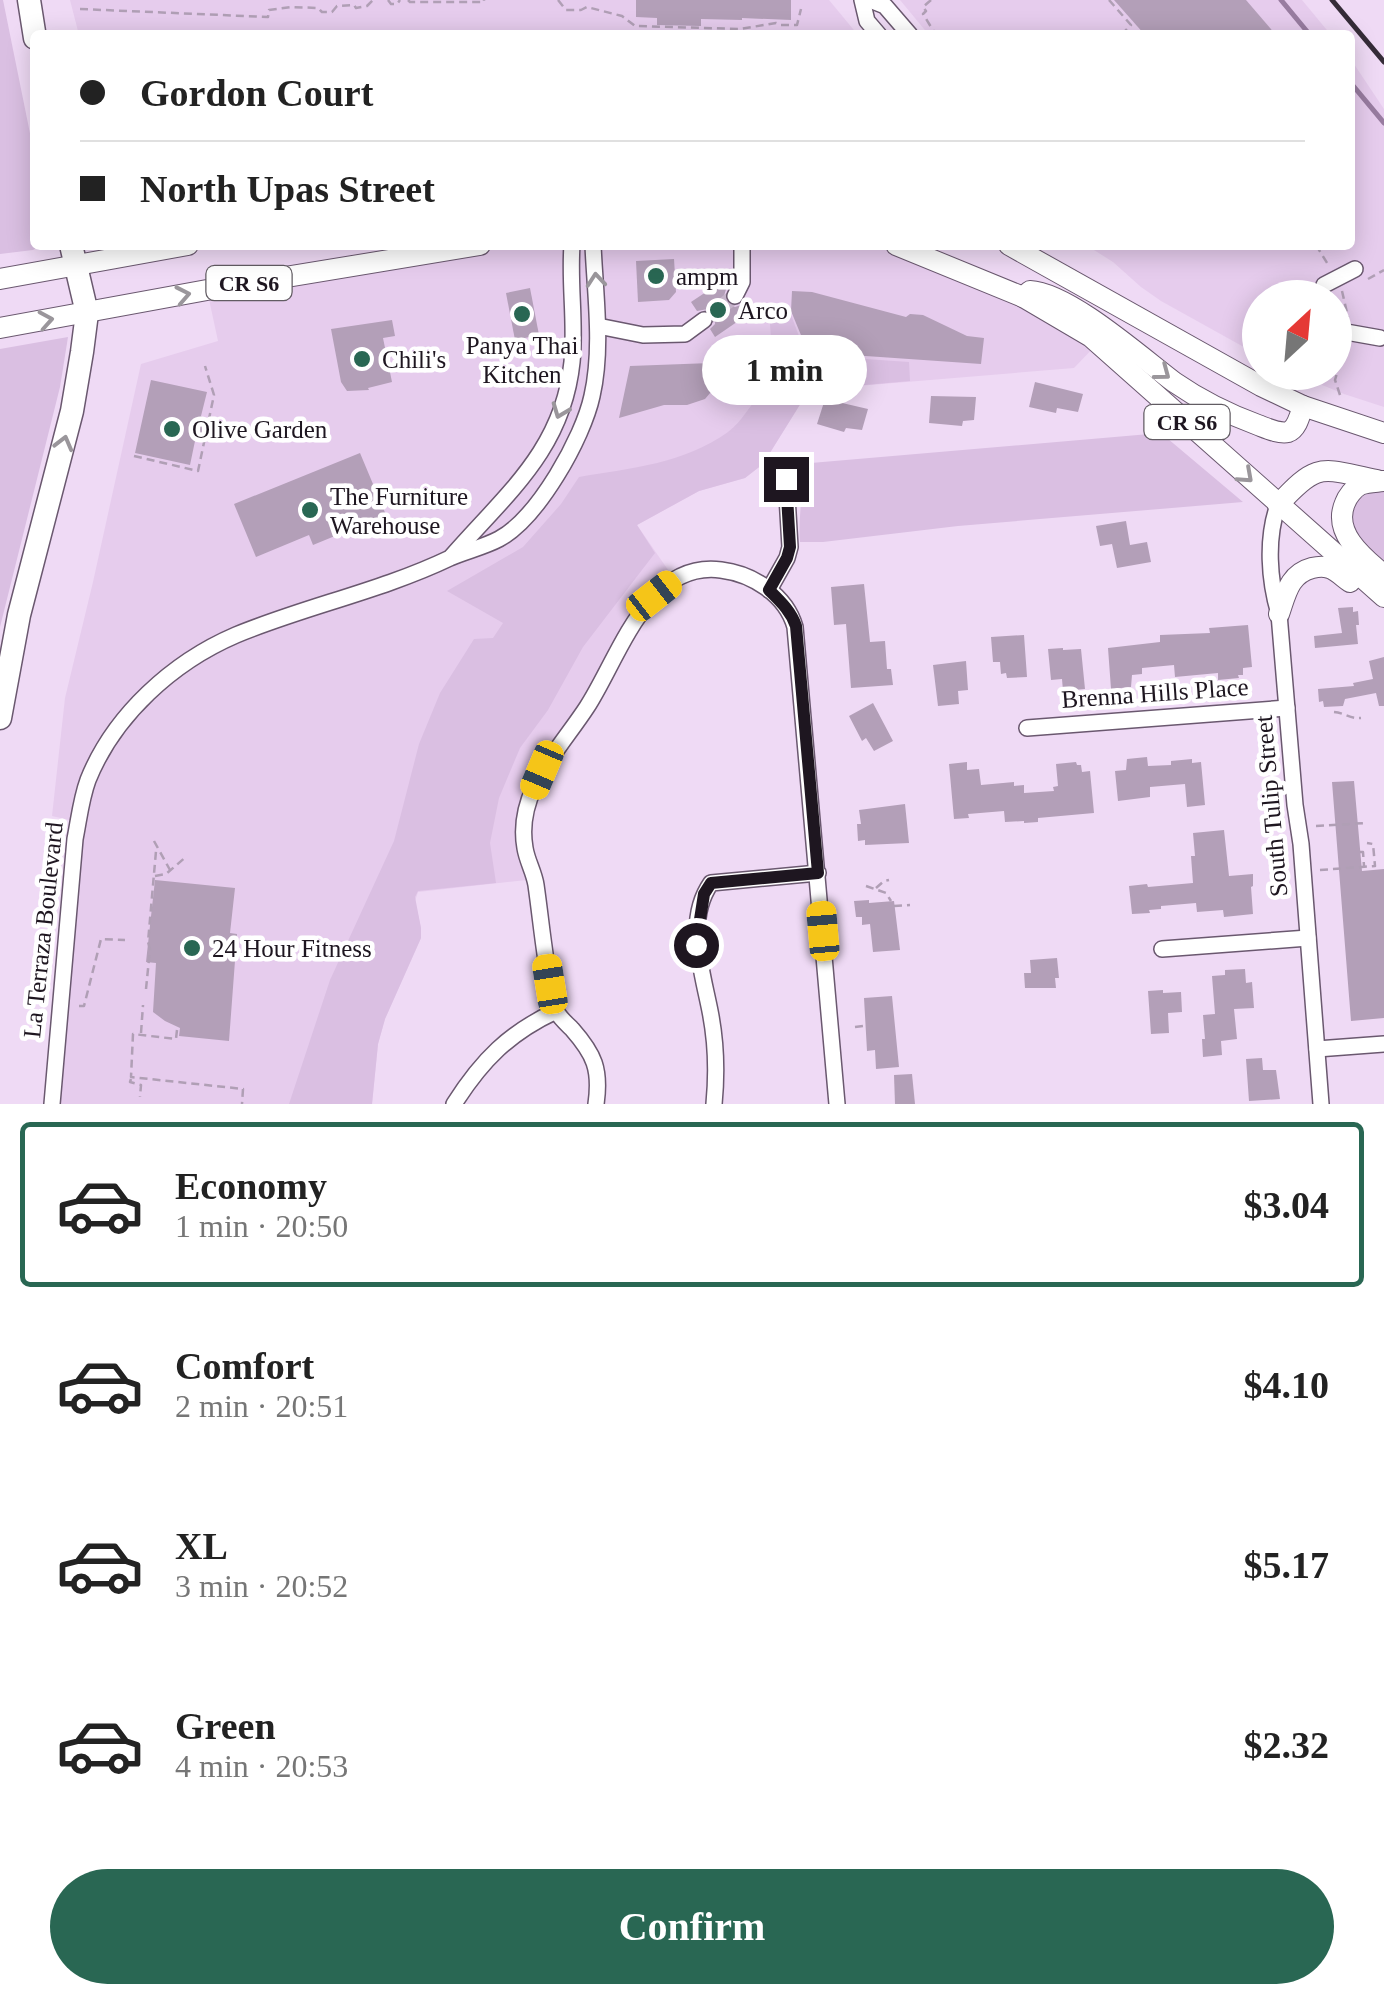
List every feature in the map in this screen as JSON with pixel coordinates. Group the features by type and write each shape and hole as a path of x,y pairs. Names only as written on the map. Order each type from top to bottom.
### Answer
{"highway":[{"path":"29,0 34,30"},
{"path":"0,718 19,616 72,411 87,313 73,255"}],"main road":[{"name":"CR S6","path":"0,279 73,255 130,250"},
{"name":"CR S6","path":"0,328 450,250"},
{"name":"CR S6","path":"919,250 1024,297 1098,342 1384,601"},
{"name":"CR S6","path":"1018,250 1222,366 1303,406 1384,433"},
{"path":"1024,297 1030,291 1040,292 1064,302 1177,384 1247,421 1285,432 1292,430 1303,406"},
{"path":"1278,505 1312,473 1330,471 1384,481"},
{"path":"1384,481 1360,485 1343,506 1343,524 1350,540 1358,553 1384,575"},
{"path":"1279,614 1296,575 1322,567 1384,601"}],"street":[{"path":"862,0 867,21 875,30"},
{"path":"870,0 885,6 906,30"},
{"name":"La Terraza Boulevard","path":"449,558 515,488 552,430 572,365 572,250"},
{"name":"La Terraza Boulevard","path":"52,1104 75,838 88,780 112,736 151,690 205,651 236,635 418,574 501,538 532,508 577,440 593,393 598,326 594,250"},
{"path":"735,296 742,282 742,250"},
{"path":"1334,280 1355,269"},
{"path":"598,326 643,335 685,334 704,320"},
{"path":"1352,333 1380,338"},
{"path":"769,590 790,547 786,479"},
{"name":"South Tulip Street","path":"1278,505 1272,521 1270,579 1279,614 1321,1104"},
{"path":"596,1104 596,1072 590,1049 556,1011 536,879 525,848 524,818 542,770 588,706 626,636 654,596 697,570 715,569 754,579 785,606 796,626 838,1104"},
{"name":"Brenna Hills Place","path":"1027,728 1287,708"},
{"path":"714,1104 714,1044 696,945 704,894 711,883 818,873"},
{"path":"1162,949 1308,938"},
{"path":"454,1104 472,1077 508,1038 556,1011"},
{"path":"1316,1049 1384,1044"}],"path":[{"path":"80,9 268,17 269,10 280,8 332,12 338,6 367,6 373,0"},
{"path":"388,0 397,4 400,0"},
{"path":"408,0 484,0"},
{"path":"558,0 566,10 587,7 622,16 634,26 740,29 776,23 797,25 801,9"},
{"path":"931,0 923,7 923,14 933,30"},
{"path":"1109,0 1131,25 1126,30"},
{"path":"781,26 782,30"},
{"path":"134,456 198,471 214,395 205,366"},
{"path":"1334,712 1361,718"},
{"path":"1314,826 1365,823"},
{"path":"154,841 170,870"},
{"path":"1366,844 1373,844 1375,863"},
{"path":"146,988 158,850"},
{"path":"1360,852 1364,866"},
{"path":"154,876 170,870 187,856"},
{"path":"1318,870 1384,862"},
{"path":"875,890 889,880"},
{"path":"866,886 886,893 893,904 910,905"},
{"path":"79,1006 84,1006 101,939 124,940"},
{"path":"140,1035 143,1006"},
{"path":"854,1027 864,1026"},
{"path":"140,1097 141,1085 130,1082 133,1034 176,1039 177,1030"},
{"path":"131,1078 243,1089 242,1104"}],"shaded area":[{"path":"3,0 30,133 33,250 0,254"},
{"path":"70,0 829,0 854,30 78,30"},
{"path":"900,0 1302,0 1327,30 925,30"},
{"path":"1355,66 1384,109 1384,407 1334,390 1352,390 1352,280 1242,280 1242,346 1141,287 1094,250 1355,250"},
{"path":"450,250 906,250 1098,343 1074,368 809,390 763,464 745,478 699,491 637,525 675,580 635,621 524,818 536,879 418,892 415,901 421,938 385,1019 378,1044 372,1104 52,1104 78,822 52,816 65,698 141,364 218,341 207,290"},
{"path":"769,311 790,312 806,355 909,362 910,381 809,390 763,464 745,478 699,491 637,525 655,553 583,647 548,710 520,748 499,798 490,843 496,883 418,891 415,897 421,938 385,1019 378,1044 372,1104 289,1104 330,980 394,841 419,744 440,693 474,639 493,638 503,623 447,591 523,547 579,477 675,458 711,443 734,427 770,387 774,376"},
{"path":"68,337 60,387 0,627 0,349"},
{"path":"1161,433 1243,502 800,542 802,472 811,463"},
{"path":"1384,490 1384,566 1363,547 1349,519 1361,498"}],"building":[{"path":"636,0 791,0 791,20 701,19 701,26 657,25 657,18 636,17"},
{"path":"1114,0 1246,0 1272,30 1141,30"},
{"name":"ampm","path":"674,259 676,292 669,300 638,302 636,261"},
{"path":"724,280 726,303 741,305 747,315 715,337 710,329 715,324 714,314 708,309 697,311 691,302"},
{"name":"Panya Thai Kitchen","path":"530,288 539,335 515,340 506,293"},
{"path":"792,291 812,292 906,317 923,315 967,336 984,338 981,364 808,352 791,311"},
{"name":"Chili's","path":"392,320 395,336 383,338 392,382 369,390 347,391 341,382 331,329"},
{"path":"711,363 708,379 716,386 705,399 619,418 630,366"},
{"name":"Olive Garden","path":"151,380 207,392 201,416 205,421 201,438 195,441 190,465 135,453"},
{"path":"1035,382 1083,394 1078,412 1057,408 1056,413 1029,407"},
{"path":"931,396 976,397 974,420 963,421 962,426 929,423"},
{"path":"825,399 868,409 862,430 846,428 844,432 817,424"},
{"name":"The Furniture Warehouse","path":"360,453 386,515 313,545 309,535 256,557 234,504"},
{"path":"1126,521 1130,545 1147,542 1151,562 1117,568 1112,544 1100,546 1096,526"},
{"path":"864,584 870,642 885,641 887,669 891,669 893,685 851,688 846,624 834,625 831,587"},
{"path":"1353,607 1353,612 1358,611 1358,644 1315,648 1314,636 1342,633 1338,608"},
{"path":"1248,625 1252,667 1243,668 1239,678 1218,680 1218,673 1175,677 1174,665 1142,668 1142,674 1132,675 1131,687 1111,689 1108,648 1160,642 1160,635 1210,633 1209,628"},
{"path":"1024,635 1027,677 1007,678 1006,673 1001,674 1000,662 993,662 991,637"},
{"path":"1048,649 1081,649 1085,689 1063,691 1062,679 1051,680"},
{"path":"1384,657 1384,706 1379,706 1376,693 1345,699 1343,706 1324,707 1323,701 1319,702 1318,689 1354,686 1353,683 1373,679 1369,661"},
{"path":"966,661 968,690 958,691 959,704 938,706 933,665"},
{"path":"873,703 893,741 874,751 866,738 862,741 849,716"},
{"path":"1147,757 1148,766 1192,759 1192,763 1201,762 1205,805 1187,807 1185,784 1150,787 1150,797 1118,801 1115,771 1126,770 1127,759"},
{"path":"967,762 967,770 979,769 981,785 1014,782 1014,786 1024,785 1024,793 1054,791 1053,787 1058,786 1056,764 1076,762 1082,772 1090,771 1094,813 1024,823 1005,822 1004,811 954,819 949,764"},
{"path":"1354,781 1362,871 1384,869 1384,1018 1351,1021 1332,782"},
{"path":"905,804 909,843 865,845 865,840 858,841 859,810"},
{"path":"1224,830 1229,876 1253,874 1253,914 1224,917 1223,910 1197,912 1196,903 1132,914 1129,886 1193,883 1193,833"},
{"path":"155,880 235,888 230,933 237,934 229,1041 179,1036 180,1028 153,1012 156,963 146,962"},
{"path":"854,901 894,901 900,950 873,952 870,924 862,925 862,917 856,917"},
{"path":"1057,958 1056,988 1025,988 1024,973 1031,973 1030,960"},
{"path":"1245,969 1246,983 1252,982 1254,1008 1234,1009 1237,1039 1221,1041 1222,1055 1203,1057 1203,1015 1215,1014 1212,976 1225,975 1225,970"},
{"path":"1148,991 1181,992 1182,1012 1168,1013 1169,1033 1151,1034"},
{"path":"892,996 899,1067 876,1069 875,1050 867,1051 864,998"},
{"path":"1262,1058 1263,1070 1276,1070 1280,1099 1249,1101 1246,1059"},
{"path":"912,1074 915,1104 895,1104 894,1075"}],"waterway":[{"path":"1281,0 1306,30"},
{"path":"1355,88 1384,123"}],"tunnel":[{"path":"704,320 735,296"}],"railway":[{"path":"1332,0 1384,62"}],"place":[{"name":"ampm","path":"656,276"},
{"name":"Arco","path":"718,310"},
{"name":"Panya Thai Kitchen","path":"522,314"},
{"name":"Chili's","path":"362,359"},
{"name":"Olive Garden","path":"172,429"},
{"name":"The Furniture Warehouse","path":"310,510"},
{"name":"24 Hour Fitness","path":"192,948"}],"route":[{"path":"696,945 704,894 711,883 818,873 796,626 785,606 769,590 790,547 786,479"}]}
